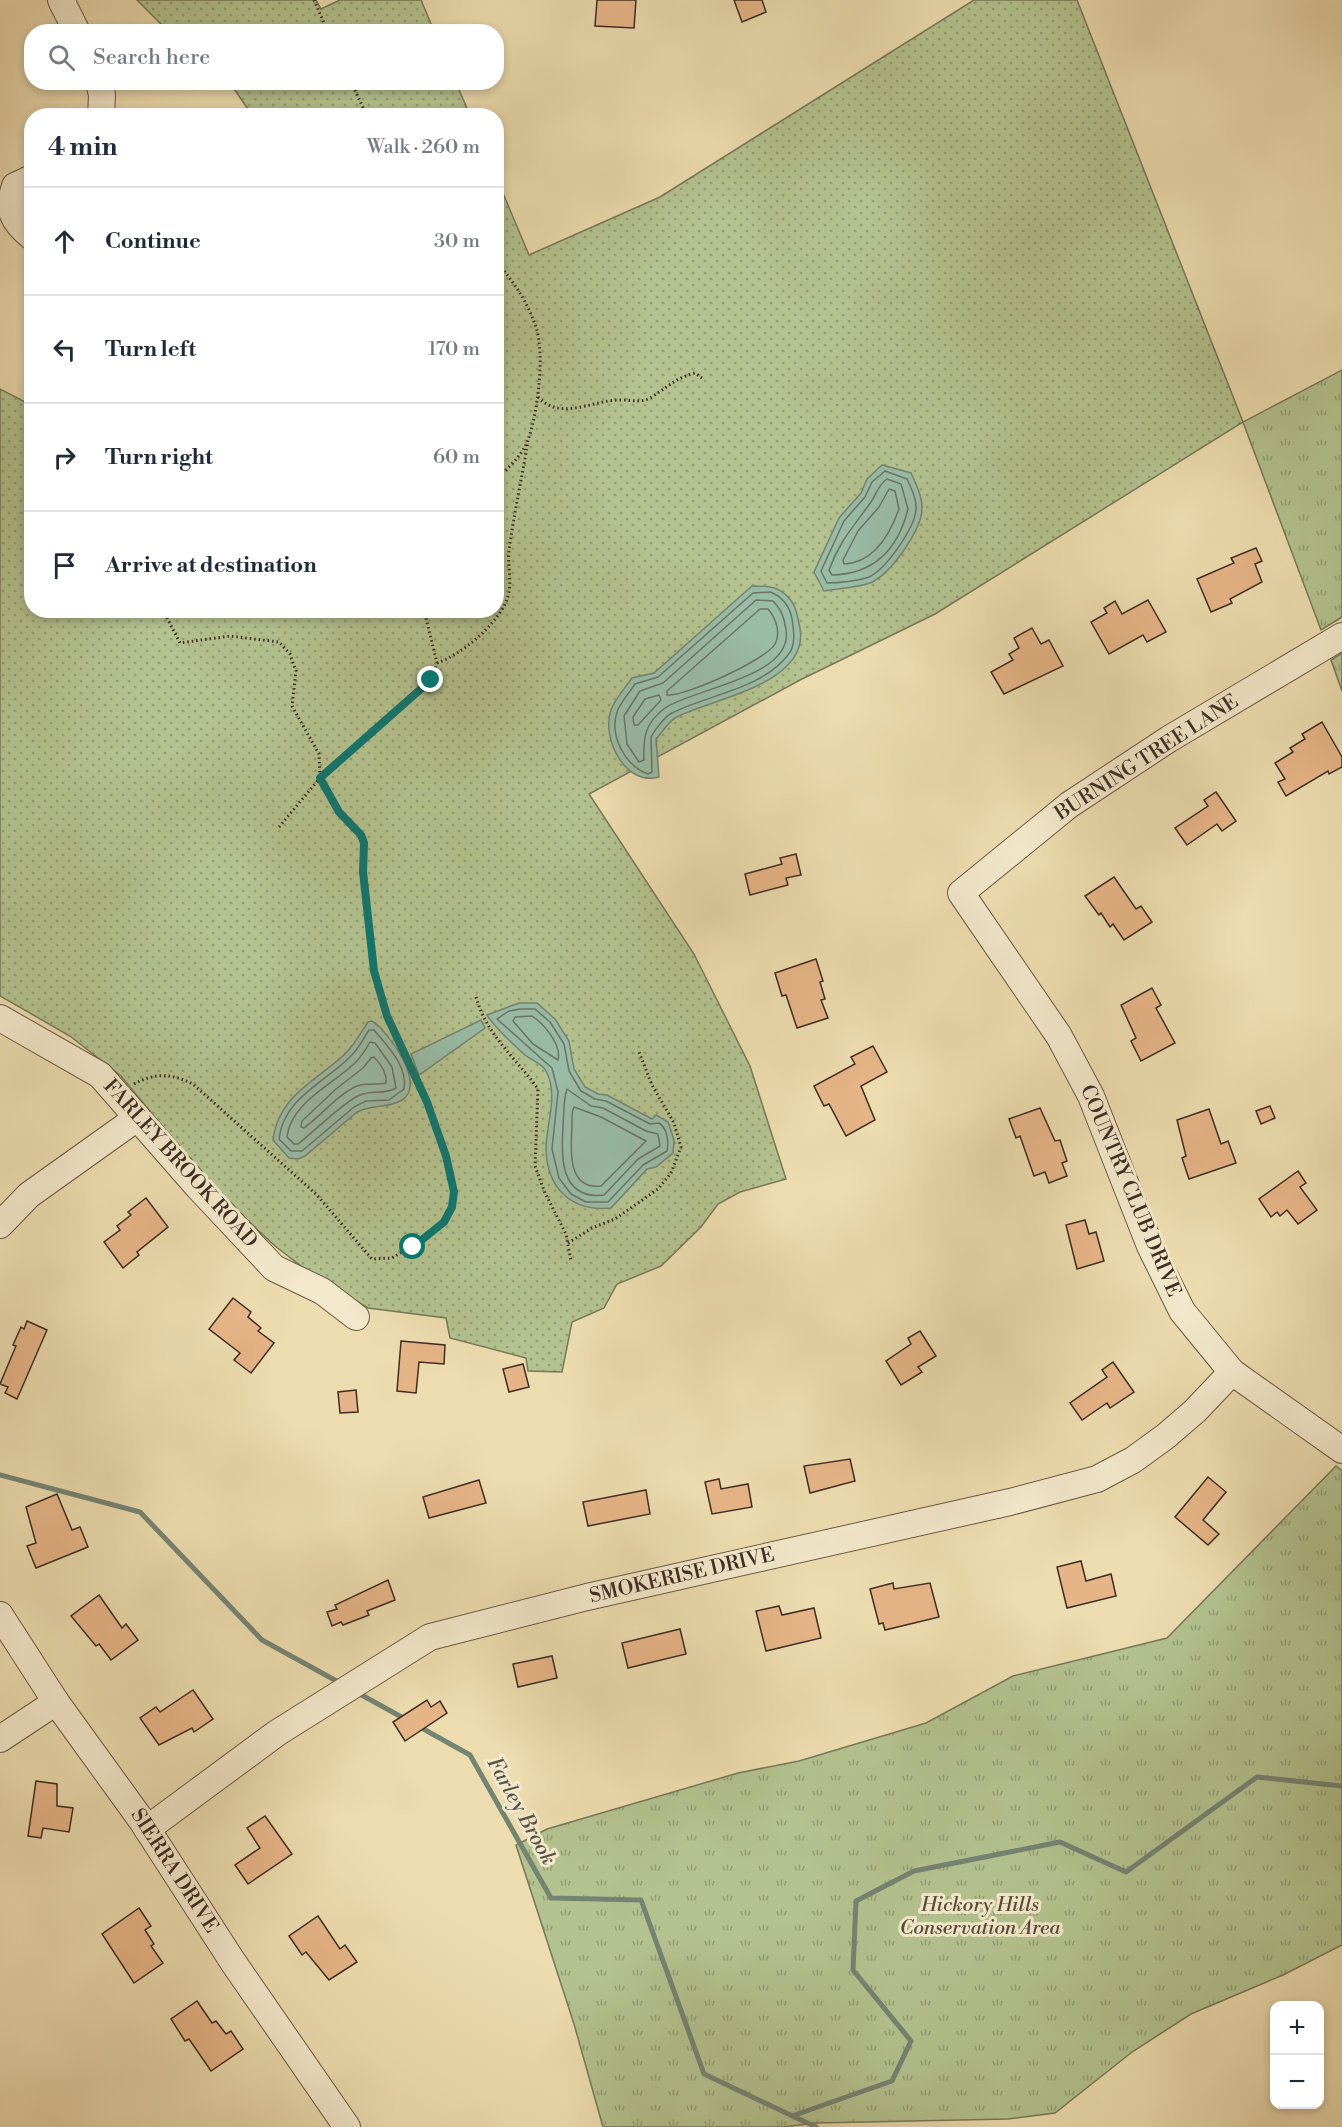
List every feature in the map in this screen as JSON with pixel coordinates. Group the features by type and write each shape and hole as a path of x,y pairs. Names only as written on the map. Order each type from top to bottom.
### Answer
{"street":[{"path":"61,0 73,24"},
{"path":"101,90 101,108"},
{"path":"24,182 15,186 10,201 16,225 24,231"},
{"name":"BURNING TREE LANE","path":"961,893 1069,805 1169,739 1342,636"},
{"name":"COUNTRY CLUB DRIVE","path":"961,893 1059,1036 1092,1096 1150,1246 1182,1311 1233,1372 1342,1450"},
{"name":"FARLEY BROOK ROAD","path":"0,1018 99,1075 274,1268 322,1291 356,1317"},
{"path":"0,1225 29,1195 137,1118"},
{"name":"SMOKERISE DRIVE","path":"147,1829 277,1733 430,1637 599,1595 1010,1502 1097,1479 1133,1460 1166,1436 1195,1411 1233,1372"},
{"name":"SIERRA DRIVE","path":"0,1615 56,1702 147,1829 233,1962 347,2127"},
{"path":"0,1739 56,1702"}],"path":[{"path":"314,0 324,24"},
{"path":"355,90 363,108"},
{"path":"504,269 514,281 537,329 540,354 537,396 509,553 511,580 504,606"},
{"path":"537,396 552,408 581,409 622,399 649,398 686,375 695,373 702,378"},
{"path":"504,471 516,460 528,441"},
{"path":"130,1089 153,1076 173,1074 194,1084 316,1194 372,1259 392,1258 413,1247 444,1222 452,1207 454,1192 446,1156 427,1102 387,1016 374,971 363,872 364,843 361,835 339,812 320,778 319,754 292,706 296,671 290,654 279,642 230,636 180,643 167,618"},
{"path":"279,827 320,778 431,680 437,663 426,618"},
{"path":"437,663 460,651 496,618"},
{"path":"476,997 480,1011 495,1038 538,1089 535,1166 568,1243 571,1261"},
{"path":"568,1243 592,1228 615,1219 658,1190 671,1173 681,1147 674,1123 652,1085 639,1052"}],"green space":[{"path":"137,0 316,0 321,9 340,0 421,0 431,24 161,24"},
{"path":"974,0 1077,0 1243,422 935,614 800,680 589,794 694,954 750,1066 786,1179 740,1192 718,1204 701,1227 661,1266 617,1284 604,1308 572,1322 562,1372 528,1371 526,1358 450,1338 446,1318 368,1308 314,1276 275,1246 232,1206 186,1155 121,1076 70,1036 0,996 0,389 24,401 24,618 504,618 504,196 529,255 660,197"},
{"path":"235,90 459,90 467,108 247,108"},
{"path":"1342,370 1342,617 1321,630 1243,422"},
{"path":"1342,653 1342,691 1331,660"},
{"name":"Hickory Hills Conservation Area","path":"1336,1466 1342,1471 1342,1945 1283,1975 1191,2014 1132,2052 1055,2113 1008,2119 816,2123 783,2127 603,2127 574,2024 516,1845 547,1829 738,1773 799,1761 926,1723 1013,1676 1167,1638"}],"water":[{"path":"882,465 911,473 922,504 917,528 895,562 878,578 865,585 824,591 814,572 839,518 861,493 867,479"},
{"path":"752,586 779,590 788,597 797,614 800,628 799,647 789,663 774,677 672,720 656,739 659,777 647,778 636,775 627,768 613,747 609,722 615,702 632,678 654,673"},
{"path":"519,1003 537,1003 555,1019 569,1041 574,1069 585,1087 598,1094 607,1095 652,1119 656,1115 668,1122 674,1140 673,1153 656,1167 647,1169 611,1208 597,1208 574,1202 564,1195 551,1176 546,1149 552,1099 550,1080 540,1064 521,1051 487,1015"},
{"path":"481,1020 485,1028 419,1075 411,1054"},
{"path":"372,1021 396,1047 403,1059 408,1071 409,1093 396,1103 357,1112 305,1156 298,1159 289,1158 273,1140 276,1124 282,1111 300,1090 346,1053 368,1022"}],"building":[{"path":"597,0 636,0 634,28 595,26"},
{"path":"734,0 762,0 766,12 742,22"},
{"path":"1256,548 1262,561 1255,564 1262,582 1230,599 1232,603 1211,612 1197,579 1234,563 1231,558"},
{"path":"1148,600 1166,632 1147,642 1143,635 1109,654 1091,622 1107,613 1104,608 1115,601 1122,614"},
{"path":"1032,628 1041,644 1049,640 1063,666 1004,694 991,672 1013,660 1009,654 1019,648 1014,638"},
{"path":"1322,722 1342,757 1342,767 1329,774 1328,771 1286,796 1278,782 1285,779 1275,763 1293,752 1290,748 1305,739 1302,734"},
{"path":"1216,792 1236,821 1222,831 1217,824 1187,845 1175,828 1208,806 1204,800"},
{"path":"796,854 801,875 786,878 788,885 750,895 745,874 782,864 780,858"},
{"path":"1114,877 1136,909 1141,906 1152,922 1124,940 1113,924 1110,927 1085,896"},
{"path":"816,959 823,981 820,982 825,999 821,1000 828,1018 797,1028 786,995 782,996 775,973"},
{"path":"1152,988 1161,1005 1156,1008 1175,1043 1141,1061 1131,1041 1136,1038 1121,1005"},
{"path":"873,1046 887,1072 861,1086 875,1120 846,1136 829,1104 824,1106 814,1086 855,1064 851,1057"},
{"path":"1270,1106 1275,1118 1261,1124 1256,1111"},
{"path":"1040,1108 1055,1141 1060,1140 1067,1161 1062,1163 1067,1176 1049,1183 1045,1172 1034,1176 1020,1136 1016,1138 1009,1119"},
{"path":"1209,1109 1221,1144 1228,1141 1236,1163 1189,1179 1182,1158 1186,1156 1177,1120"},
{"path":"1298,1171 1306,1183 1300,1187 1317,1210 1298,1224 1287,1210 1280,1216 1277,1212 1271,1217 1259,1199"},
{"path":"146,1198 168,1227 137,1252 139,1255 123,1268 104,1242 120,1230 117,1226 131,1215 128,1212"},
{"path":"1085,1220 1089,1234 1096,1232 1104,1261 1077,1269 1066,1225"},
{"path":"233,1298 251,1312 248,1317 261,1328 258,1331 274,1343 251,1373 234,1360 240,1353 209,1329"},
{"path":"27,1321 47,1330 17,1399 5,1393 8,1387 0,1384 16,1346 13,1345 21,1327 24,1329"},
{"path":"920,1331 936,1356 918,1367 922,1372 901,1385 886,1361 911,1344 908,1338"},
{"path":"401,1341 445,1345 444,1364 419,1362 416,1393 397,1391"},
{"path":"1113,1362 1134,1392 1110,1408 1107,1403 1082,1420 1070,1403 1107,1377 1102,1370"},
{"path":"523,1364 529,1387 509,1392 503,1369"},
{"path":"356,1390 358,1412 340,1413 338,1392"},
{"path":"850,1459 855,1481 810,1493 804,1466"},
{"path":"1208,1477 1226,1492 1203,1520 1219,1534 1208,1545 1175,1517"},
{"path":"719,1479 721,1489 748,1484 752,1507 712,1514 705,1482"},
{"path":"479,1480 486,1503 429,1518 423,1497"},
{"path":"646,1490 650,1514 588,1526 583,1502"},
{"path":"57,1494 72,1530 80,1527 88,1547 36,1568 27,1546 36,1543 26,1507"},
{"path":"1081,1561 1086,1581 1111,1574 1116,1596 1067,1608 1057,1567"},
{"path":"388,1580 395,1600 367,1611 369,1615 343,1625 341,1622 332,1626 327,1612 337,1609 335,1605"},
{"path":"893,1583 894,1589 930,1583 939,1617 885,1630 883,1623 879,1624 870,1589"},
{"path":"99,1595 122,1628 126,1624 138,1640 111,1660 99,1644 96,1646 71,1616"},
{"path":"779,1606 782,1615 814,1608 821,1638 766,1651 756,1611"},
{"path":"680,1629 686,1654 628,1668 622,1643"},
{"path":"552,1656 557,1678 518,1687 513,1664"},
{"path":"193,1690 213,1719 194,1732 192,1728 159,1745 140,1718 156,1707 160,1712"},
{"path":"427,1700 431,1707 440,1701 447,1713 405,1741 393,1722"},
{"path":"36,1781 57,1784 57,1806 73,1808 69,1832 43,1828 41,1838 28,1836"},
{"path":"265,1816 292,1854 248,1884 235,1865 260,1848 247,1828"},
{"path":"139,1908 151,1926 145,1930 154,1944 151,1946 163,1963 134,1983 102,1934"},
{"path":"318,1916 340,1949 345,1945 357,1962 329,1980 306,1952 302,1955 289,1936"},
{"path":"197,2001 212,2023 216,2021 226,2034 231,2031 243,2049 211,2071 189,2039 185,2041 171,2019"}],"waterway":[{"name":"Farley Brook","path":"0,1475 140,1512 262,1640 342,1684"},
{"name":"Farley Brook","path":"358,1693 407,1720"},
{"name":"Farley Brook","path":"418,1726 470,1755 551,1898 641,1900 704,2074 816,2127"},
{"path":"792,2116 892,2081 911,2041 853,1970 856,1901 914,1871 1060,1842 1126,1872 1257,1777 1342,1786"}],"route":[{"path":"413,1247 444,1222 452,1207 454,1192 446,1156 427,1102 387,1016 374,971 363,872 364,843 361,835 339,812 320,778 431,680"}]}
